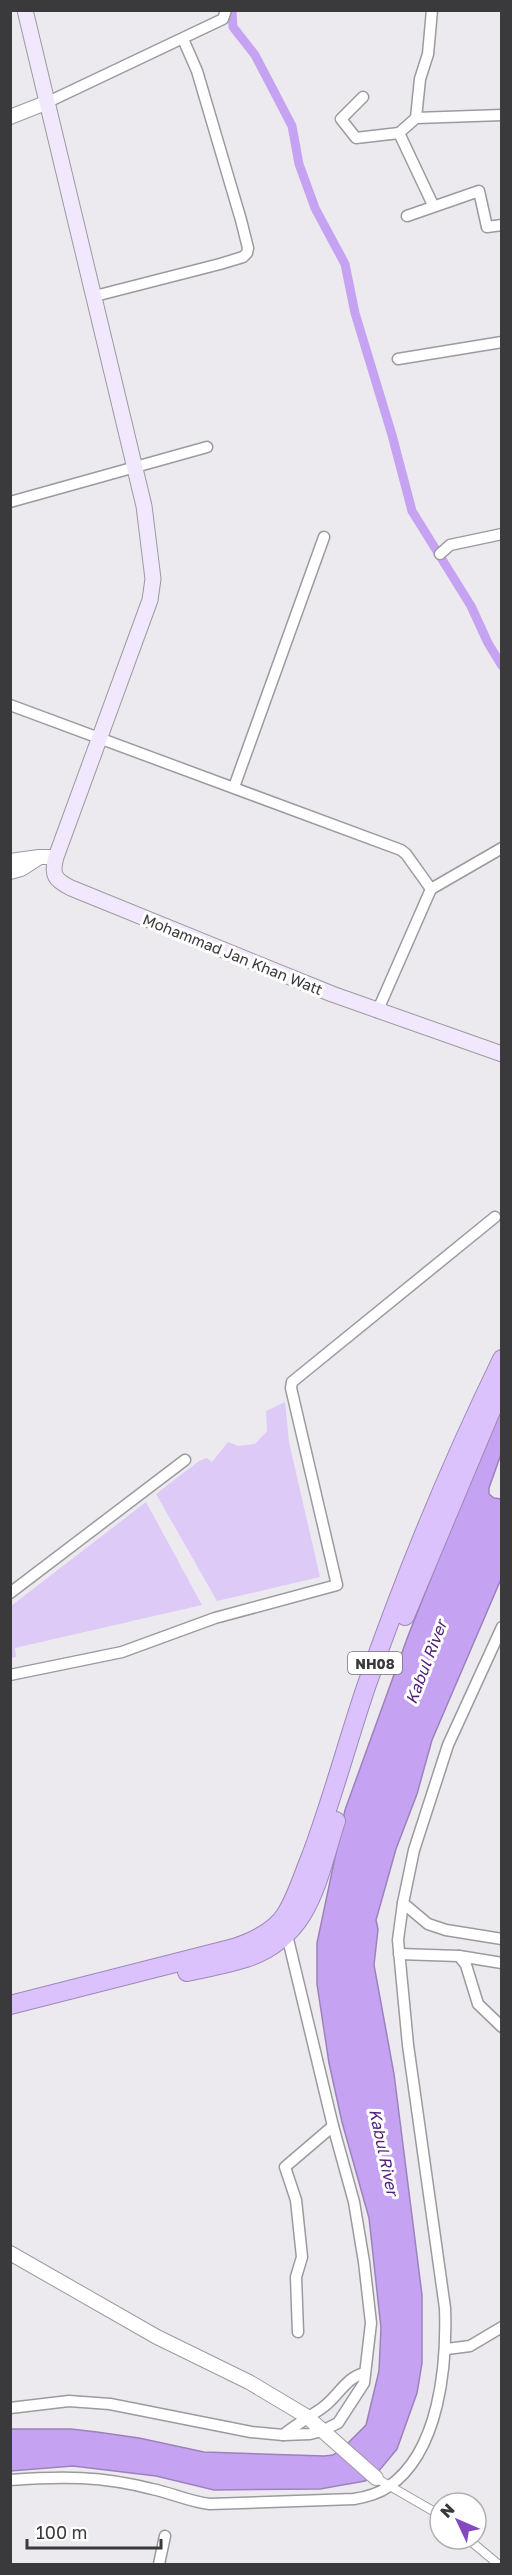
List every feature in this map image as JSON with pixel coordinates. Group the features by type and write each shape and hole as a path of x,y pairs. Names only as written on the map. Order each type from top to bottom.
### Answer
{"highway":[{"name":"NH08","path":"10,2005 234,1948 261,1937 285,1917 326,1815 365,1689 408,1573 465,1435 501,1359"},
{"name":"NH08","path":"10,2017 246,1958 268,1949 287,1935 304,1913 378,1688 412,1598 501,1385"}],"main road":[{"path":"25,10 144,506 153,579 150,600 56,857"},
{"name":"Mohammad Jan Khan Watt","path":"56,857 53,874 57,880 377,1012 501,1054"},
{"name":"Mohammad Jan Khan Watt","path":"434,1032 501,1065"}],"street":[{"path":"10,117 48,102 183,39 223,19 226,10"},
{"path":"416,118 420,79 428,54 432,10"},
{"path":"95,296 220,264 243,257 247,253 248,248 241,220 197,71 183,39"},
{"path":"363,98 341,119 356,138 399,133 416,118 501,115"},
{"path":"399,133 434,205"},
{"path":"406,216 479,191 487,227 501,225"},
{"path":"398,359 501,342"},
{"path":"10,502 207,447"},
{"path":"440,554 450,545 501,534"},
{"path":"234,787 324,537"},
{"path":"10,705 401,850 430,889"},
{"path":"377,1012 430,889 501,848"},
{"path":"10,872 21,869 39,857"},
{"path":"10,861 56,857"},
{"path":"10,1675 122,1652 215,1618 337,1585 291,1388 292,1382 495,1217"},
{"path":"10,1593 185,1460"},
{"path":"10,2480 83,2476 154,2489 194,2502 210,2504 354,2499 379,2493 408,2470 431,2422 442,2389 447,2349 444,2298 408,2045 399,1954 403,1903 414,1850 448,1744 501,1627"},
{"path":"403,1903 428,1924 446,1930 501,1939"},
{"path":"10,2408 69,2401 110,2404 191,2422 283,2435 322,2431 338,2423 364,2383 371,2323 354,2202 333,2126 287,1935"},
{"path":"399,1954 459,1956 501,1963"},
{"path":"459,1956 466,1965 478,2004 501,2027"},
{"path":"298,2332 297,2277 302,2257 296,2200 285,2168 333,2126"},
{"path":"10,2253 157,2337 249,2382 306,2416 376,2478 428,2509"},
{"path":"447,2349 470,2346 501,2327"},
{"path":"283,2435 306,2416 322,2408 354,2376 364,2373"},
{"path":"159,2565 165,2536"},
{"path":"482,2551 498,2565"}],"shaded area":[{"path":"285,1402 289,1442 320,1577 217,1601 156,1494 199,1461 207,1458 212,1462 228,1442 238,1446 255,1444 267,1431 266,1411"},
{"path":"146,1502 202,1605 15,1648 16,1657 11,1658 11,1606"}],"water":[{"name":"Kabul River","path":"501,1401 501,1454 489,1494 501,1499 501,1579 432,1740 417,1794 396,1849 376,1920 378,1929 374,1965 394,2074 422,2295 422,2363 417,2393 397,2449 378,2472 365,2481 320,2489 214,2490 156,2476 73,2466 11,2471 11,2429 71,2429 97,2432 139,2438 204,2452 324,2456 333,2455 342,2449 366,2425 379,2371 381,2328 369,2218 342,2122 329,2063 317,1984 317,1943 345,1810 408,1636"}],"waterway":[{"path":"232,10 233,27 255,55 292,126 299,164 315,208 345,264 355,313 392,435 412,511 471,606 488,643 502,666"}]}
